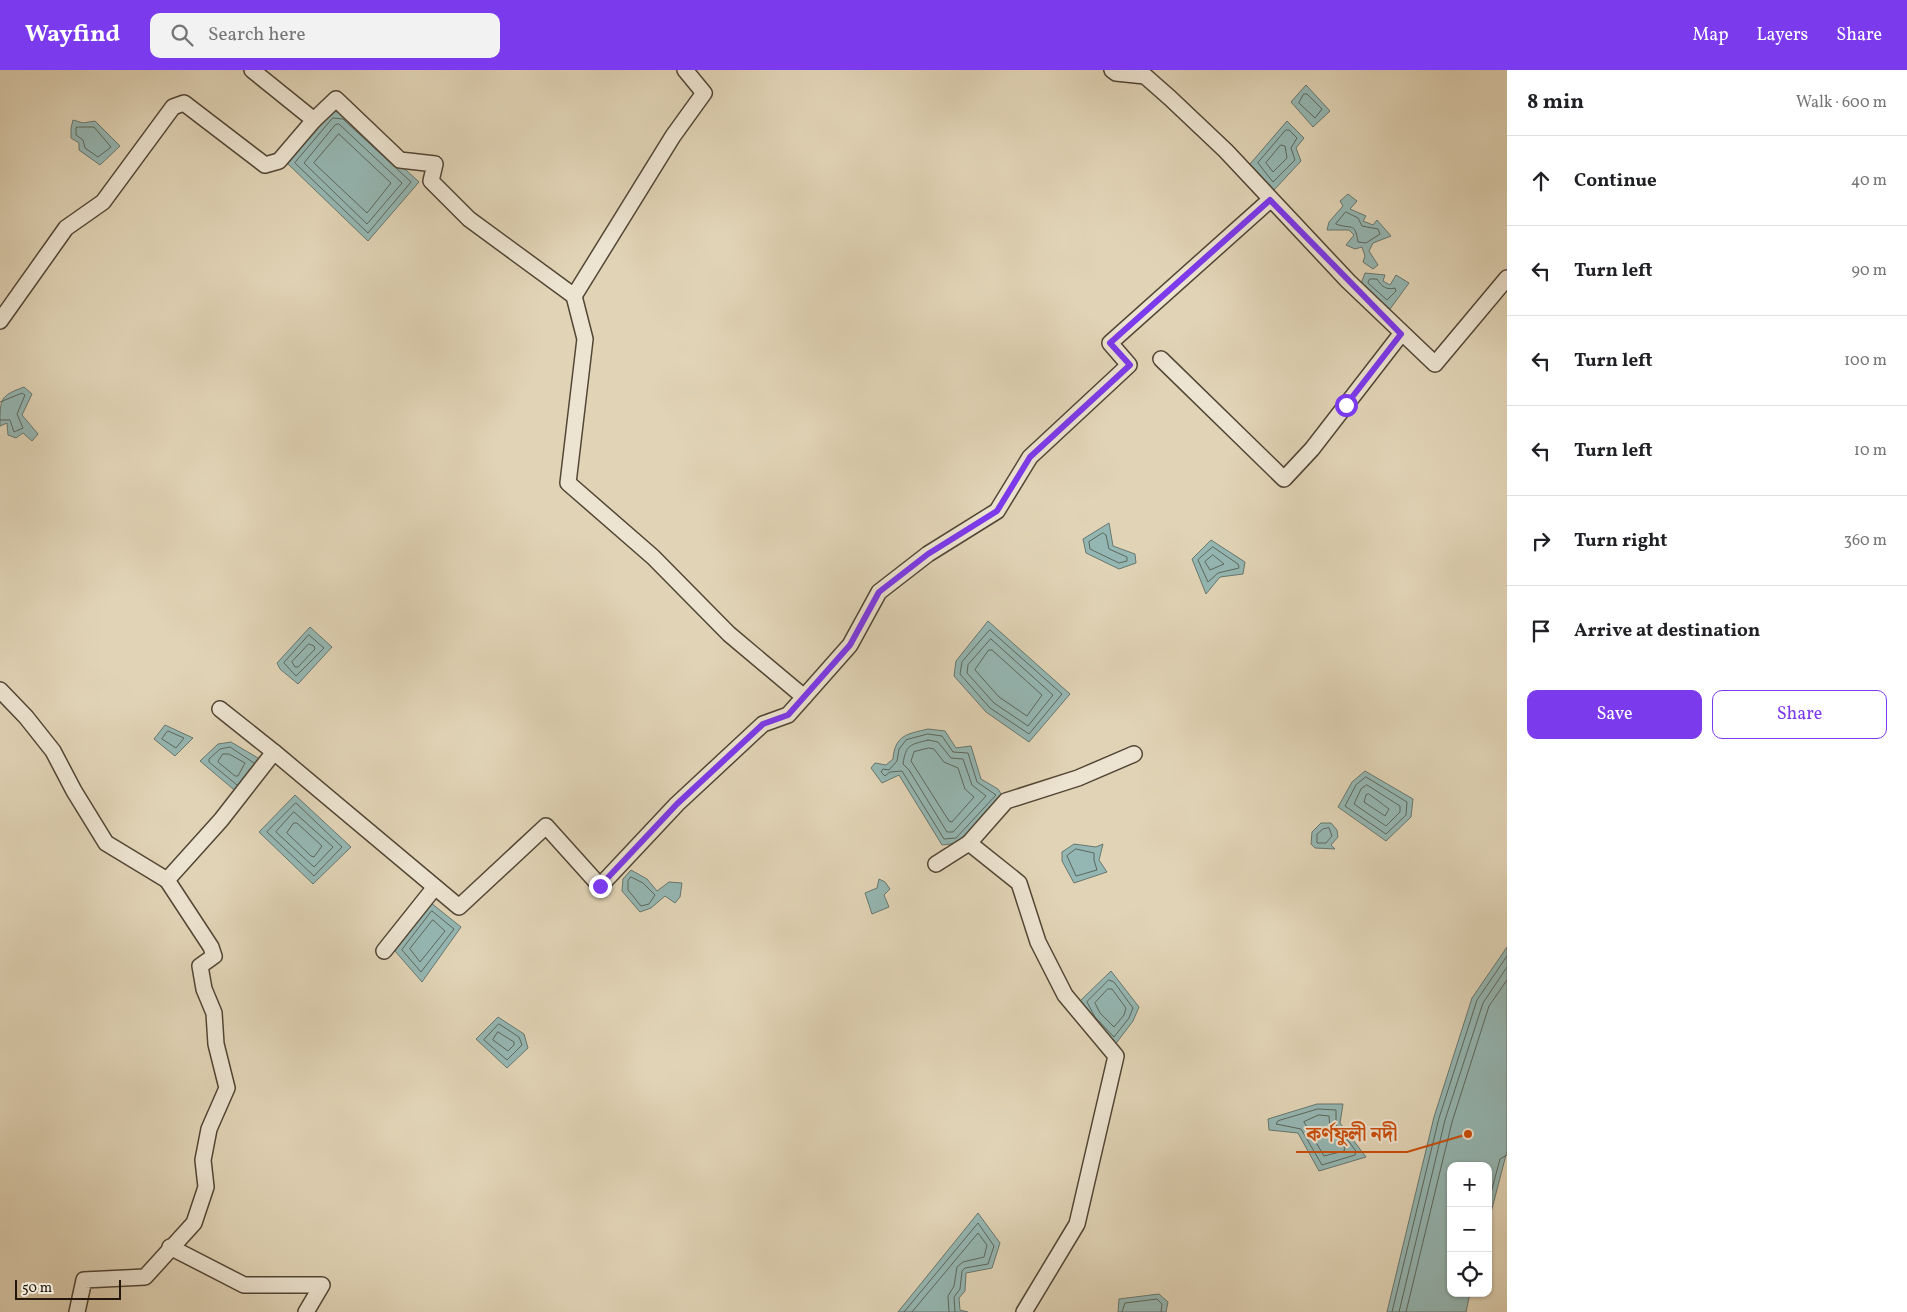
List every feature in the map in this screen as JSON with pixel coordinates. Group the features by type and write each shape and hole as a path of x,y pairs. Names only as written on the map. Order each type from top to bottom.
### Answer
{"street":[{"path":"252,70 314,120"},
{"path":"574,296 672,136 704,93 684,70"},
{"path":"1112,70 1116,73 1145,76 1226,151 1270,200 1401,334 1435,364 1507,278"},
{"path":"0,321 66,228 103,202 173,107 184,103 265,165 278,161 336,98 400,160 435,164 431,181 469,220 574,296 585,339 568,483 653,557 729,634 804,697"},
{"path":"220,709 459,907 546,826 600,886 677,804 763,724 788,715 850,645 879,592 928,554 997,511 1030,457 1130,365 1110,343 1270,200"},
{"path":"1161,359 1284,479 1312,449 1401,334"},
{"path":"0,690 26,717 53,752 106,843 167,880 211,947 214,956 200,966 204,989 214,1013 216,1044 227,1088 209,1128 203,1160 206,1186 194,1223 170,1247 145,1277 84,1280 76,1312"},
{"path":"167,880 221,820 274,752"},
{"path":"936,864 969,842 1006,801 1078,778 1134,754"},
{"path":"969,842 1019,883 1038,942 1065,995 1116,1056 1077,1224 1024,1312"},
{"path":"384,951 435,887"},
{"path":"170,1247 244,1285 322,1286 306,1312"}],"water":[{"path":"1306,85 1330,111 1313,127 1291,102"},
{"path":"332,111 344,113 419,182 368,241 287,163"},
{"path":"73,120 83,123 95,121 120,146 100,165 79,150 79,143 71,138"},
{"path":"1287,121 1304,138 1296,148 1301,161 1274,190 1250,164"},
{"path":"1348,194 1357,201 1350,209 1366,216 1363,221 1373,225 1377,220 1391,236 1373,243 1369,251 1378,265 1373,269 1363,262 1365,256 1362,247 1355,249 1346,245 1354,235 1349,230 1327,230 1329,222 1343,206 1340,201"},
{"path":"1365,273 1385,275 1383,281 1390,285 1396,275 1409,283 1390,309 1361,284"},
{"path":"24,387 32,394 22,415 38,434 32,441 23,433 16,438 8,435 7,423 0,426 0,409 3,399 10,393"},
{"path":"1109,523 1113,546 1135,554 1136,563 1119,569 1086,553 1083,539"},
{"path":"1211,540 1245,562 1243,574 1220,577 1206,594 1192,559"},
{"path":"988,621 1070,694 1029,742 986,712 954,676 956,661"},
{"path":"310,627 332,647 298,684 280,669 277,663"},
{"path":"165,725 193,738 175,756 154,739"},
{"path":"928,729 945,731 956,748 971,746 981,779 998,789 1003,797 959,843 942,845 899,775 882,783 871,768 875,763 886,765 893,759 896,745 903,737"},
{"path":"231,742 263,761 239,794 200,761 218,744"},
{"path":"1365,771 1413,799 1411,817 1386,841 1338,807 1352,782"},
{"path":"295,795 351,847 313,884 259,832"},
{"path":"1321,823 1331,823 1337,830 1338,837 1331,845 1335,849 1315,848 1311,844 1312,832"},
{"path":"1074,844 1096,847 1103,844 1099,860 1107,872 1074,883 1062,861 1062,852"},
{"path":"631,870 647,879 657,891 669,882 682,883 680,897 675,903 665,896 651,908 640,912 622,891 623,879"},
{"path":"879,879 885,882 890,889 884,895 889,907 872,914 865,893 877,888"},
{"path":"431,903 461,927 422,982 395,951"},
{"path":"1507,947 1507,1151 1492,1209 1492,1162 1447,1162 1447,1297 1469,1297 1466,1312 1387,1312 1434,1117 1472,998"},
{"path":"1111,971 1139,1007 1133,1021 1114,1046 1091,1020 1080,1001"},
{"path":"498,1017 524,1034 528,1048 507,1068 476,1039"},
{"path":"1317,1104 1343,1104 1340,1123 1366,1157 1319,1171 1298,1133 1269,1130 1268,1119"},
{"path":"978,1213 1000,1243 992,1268 966,1273 965,1291 959,1298 960,1310 968,1312 898,1312"},
{"path":"1159,1294 1168,1302 1166,1312 1118,1312 1119,1299"}],"place":[{"name":"কর্ণফুলী নদী","path":"1468,1134"}],"route":[{"path":"600,886 677,804 763,724 788,715 850,645 879,592 928,554 997,511 1030,457 1083,406 1130,365 1110,343 1270,200 1401,334 1346,405"}]}
